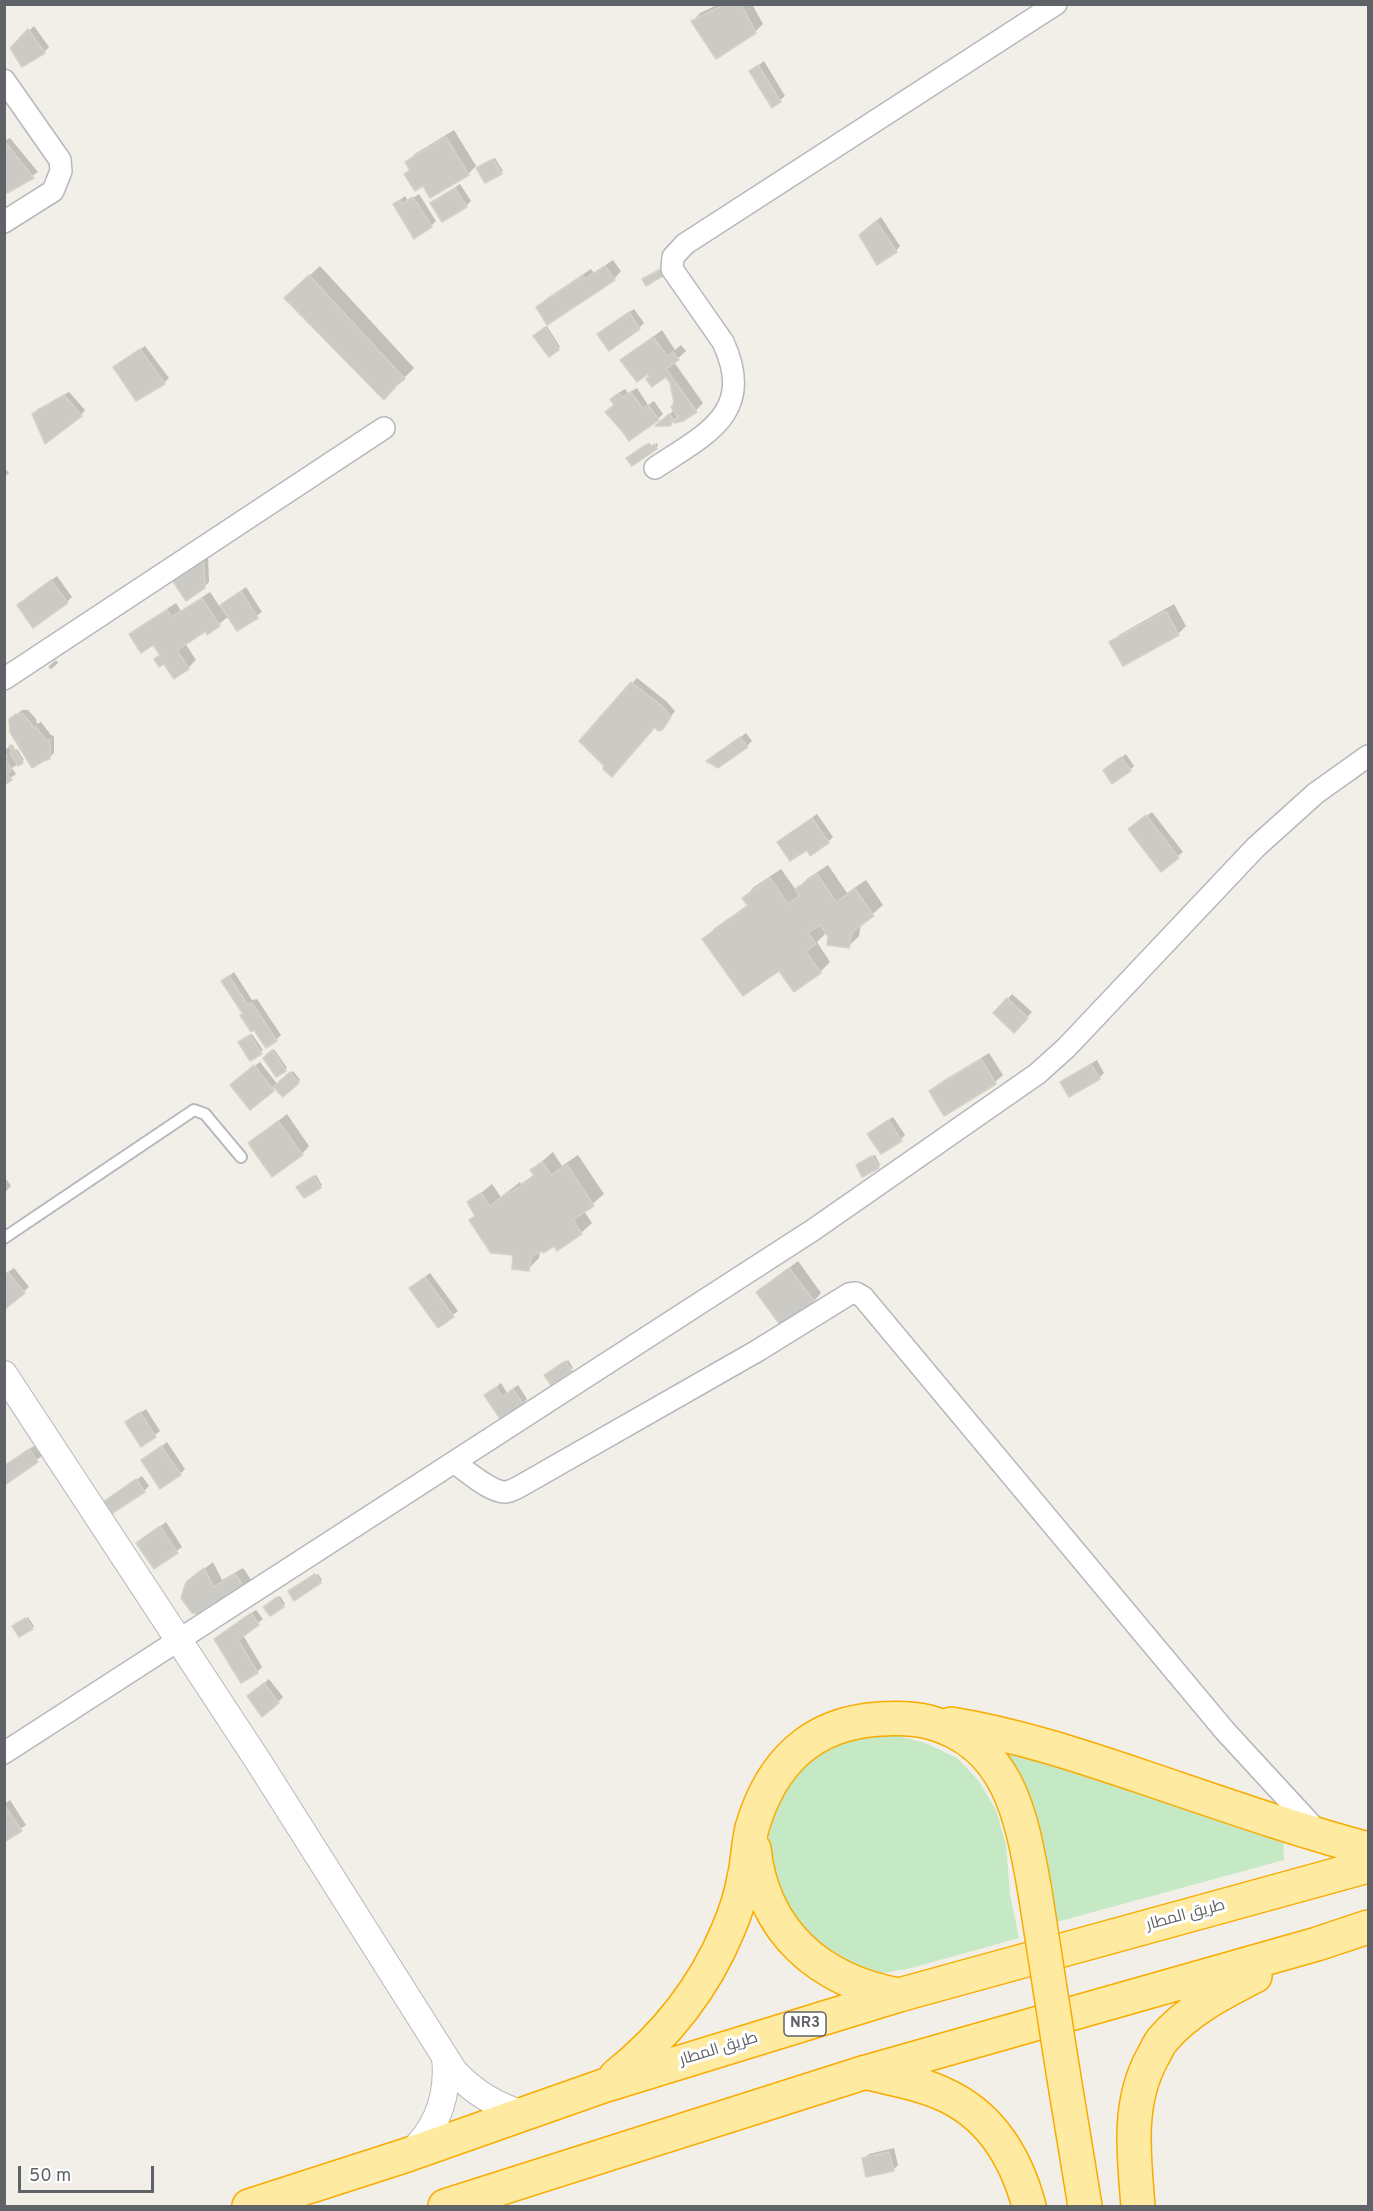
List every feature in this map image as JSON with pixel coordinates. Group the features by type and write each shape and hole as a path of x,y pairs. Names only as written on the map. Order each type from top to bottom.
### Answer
{"highway":[{"path":"917,1719 940,1725 972,1743 991,1761 1012,1794 1025,1841 1035,1892 1085,2206"},
{"path":"603,2086 643,2054 678,2016 707,1975 729,1929 744,1880 752,1829 773,1780 800,1748 819,1734 840,1724 862,1720 917,1719 991,1731 1064,1750 1368,1850"},
{"path":"752,1829 761,1883 771,1908 785,1931 803,1951 824,1968 848,1981 873,1990 899,1995"},
{"name":"طريق المطار","path":"249,2206 407,2155 603,2086 899,1995 1368,1866"},
{"path":"445,2206 866,2072 1317,1944 1368,1927"},
{"path":"1138,2206 1133,2143 1135,2108 1145,2071 1162,2039 1187,2016 1214,1997 1317,1944"},
{"path":"866,2072 921,2086 944,2094 966,2106 985,2122 1003,2143 1015,2163 1029,2206"}],"street":[{"path":"655,468 708,433 723,419 734,385 729,354 672,269 673,256 685,244 1056,4"},
{"path":"4,80 60,160 62,171 53,191 4,222"},
{"path":"4,679 384,428"},
{"path":"4,1753 813,1230 1037,1074 1066,1048 1256,847 1316,793 1368,756"},
{"path":"455,1463 496,1490 505,1492 524,1484 758,1351 849,1294 856,1293 863,1297 1225,1731 1321,1836"},
{"path":"4,1374 179,1640 445,2057 478,2094 493,2103 524,2114"},
{"path":"407,2155 427,2136 440,2112 446,2085 445,2057"}],"lane":[{"path":"4,1238 194,1110 205,1114 241,1157"}],"green space":[{"path":"891,1734 925,1743 957,1758 978,1780 996,1810 1006,1845 1010,1895 1019,1938 911,1968 872,1975 848,1967 789,1925 767,1855 770,1827 779,1796 805,1764 830,1746 855,1738"},
{"path":"998,1744 1283,1838 1284,1860 1053,1923"}],"building":[{"path":"726,4 741,4 756,33 716,59 691,21"},
{"path":"28,29 45,53 22,67 10,48"},
{"path":"758,65 781,102 772,108 749,71"},
{"path":"446,137 469,175 430,198 423,186 415,191 404,174 410,170 405,162"},
{"path":"5,142 34,178 7,193 4,189"},
{"path":"493,159 502,174 485,183 476,168"},
{"path":"455,188 467,207 442,222 430,203"},
{"path":"413,197 432,227 414,239 393,204 400,200 402,204"},
{"path":"876,221 897,252 877,265 859,235"},
{"path":"605,266 615,280 547,325 536,307 583,276 585,279"},
{"path":"663,268 666,274 646,286 642,279"},
{"path":"309,275 405,379 384,400 284,298"},
{"path":"629,312 640,329 609,351 597,334"},
{"path":"545,327 559,350 549,357 533,336"},
{"path":"653,337 667,356 673,352 679,360 666,369 697,412 683,421 675,423 670,420 672,424 670,426 655,426 669,414 675,421 679,416 671,407 674,403 670,383 666,377 652,387 646,379 648,374 637,382 620,360"},
{"path":"140,349 165,384 136,401 113,367"},
{"path":"631,392 643,409 648,405 659,420 629,441 605,412 614,405 610,399 619,393 623,397"},
{"path":"64,395 82,416 45,444 32,414"},
{"path":"647,444 650,448 654,444 657,449 632,466 626,458"},
{"path":"204,559 205,588 186,601 172,580"},
{"path":"51,580 68,603 33,628 17,605"},
{"path":"241,591 258,618 237,631 220,605"},
{"path":"202,598 220,626 207,635 206,631 177,650 189,669 174,679 164,664 159,667 154,659 160,655 153,645 141,653 129,634 167,610 172,617"},
{"path":"1166,611 1179,635 1123,666 1109,642"},
{"path":"631,682 662,706 671,717 662,730 658,731 655,727 612,777 579,741"},
{"path":"16,714 23,714 32,724 32,728 35,726 46,740 50,740 50,759 32,768 10,732 9,719"},
{"path":"740,737 748,747 718,768 706,761"},
{"path":"12,745 23,763 18,766 10,753 12,751 9,746"},
{"path":"4,753 12,770 7,774 12,780 4,785"},
{"path":"1121,757 1131,771 1112,784 1103,770"},
{"path":"1146,815 1179,858 1161,872 1128,829"},
{"path":"812,818 829,843 810,856 807,850 790,861 777,842"},
{"path":"817,874 836,902 855,889 874,916 852,932 849,948 827,945 828,936 820,925 808,933 816,944 806,952 821,973 794,992 779,971 743,996 702,939 748,906 742,898 770,878 788,904 799,896 795,889"},
{"path":"229,976 247,1004 252,1003 277,1041 266,1048 254,1030 251,1032 240,1015 243,1014 221,981"},
{"path":"1007,998 1028,1018 1014,1033 993,1013"},
{"path":"250,1035 262,1054 250,1061 238,1042"},
{"path":"272,1050 286,1071 276,1077 263,1058"},
{"path":"981,1059 996,1084 944,1116 929,1091"},
{"path":"1091,1064 1100,1079 1069,1097 1060,1082"},
{"path":"254,1065 274,1091 250,1110 230,1085"},
{"path":"290,1072 299,1083 283,1097 273,1087"},
{"path":"888,1120 902,1141 881,1154 867,1134"},
{"path":"278,1121 303,1155 272,1177 248,1143"},
{"path":"872,1156 879,1168 862,1177 856,1165"},
{"path":"542,1162 551,1175 567,1165 594,1206 573,1220 582,1234 557,1251 554,1246 531,1257 529,1271 512,1269 513,1255 491,1253 469,1220 475,1216 467,1202 481,1193 490,1206 509,1191 510,1193 535,1176 530,1170"},
{"path":"314,1176 321,1188 304,1198 296,1187"},
{"path":"789,1268 815,1302 781,1326 756,1292"},
{"path":"8,1272 25,1293 4,1310 4,1275"},
{"path":"425,1277 454,1317 438,1328 409,1288"},
{"path":"565,1361 572,1371 551,1385 544,1375"},
{"path":"496,1387 502,1397 513,1389 524,1405 501,1420 484,1395"},
{"path":"140,1412 156,1437 141,1447 125,1422"},
{"path":"161,1446 181,1475 160,1489 141,1460"},
{"path":"29,1449 38,1462 5,1485 4,1466"},
{"path":"136,1479 145,1492 111,1514 103,1502"},
{"path":"160,1526 178,1553 154,1569 136,1543"},
{"path":"204,1568 214,1587 235,1574 246,1590 204,1615 192,1613 181,1598 186,1582"},
{"path":"315,1574 321,1583 294,1601 288,1591"},
{"path":"277,1597 284,1607 270,1616 263,1607"},
{"path":"251,1613 259,1625 238,1640 258,1673 241,1683 214,1639"},
{"path":"26,1618 33,1629 19,1637 12,1626"},
{"path":"264,1683 279,1703 262,1717 247,1696"},
{"path":"4,1804 22,1831 4,1842"},
{"path":"889,2152 894,2171 866,2177 862,2158"}]}
